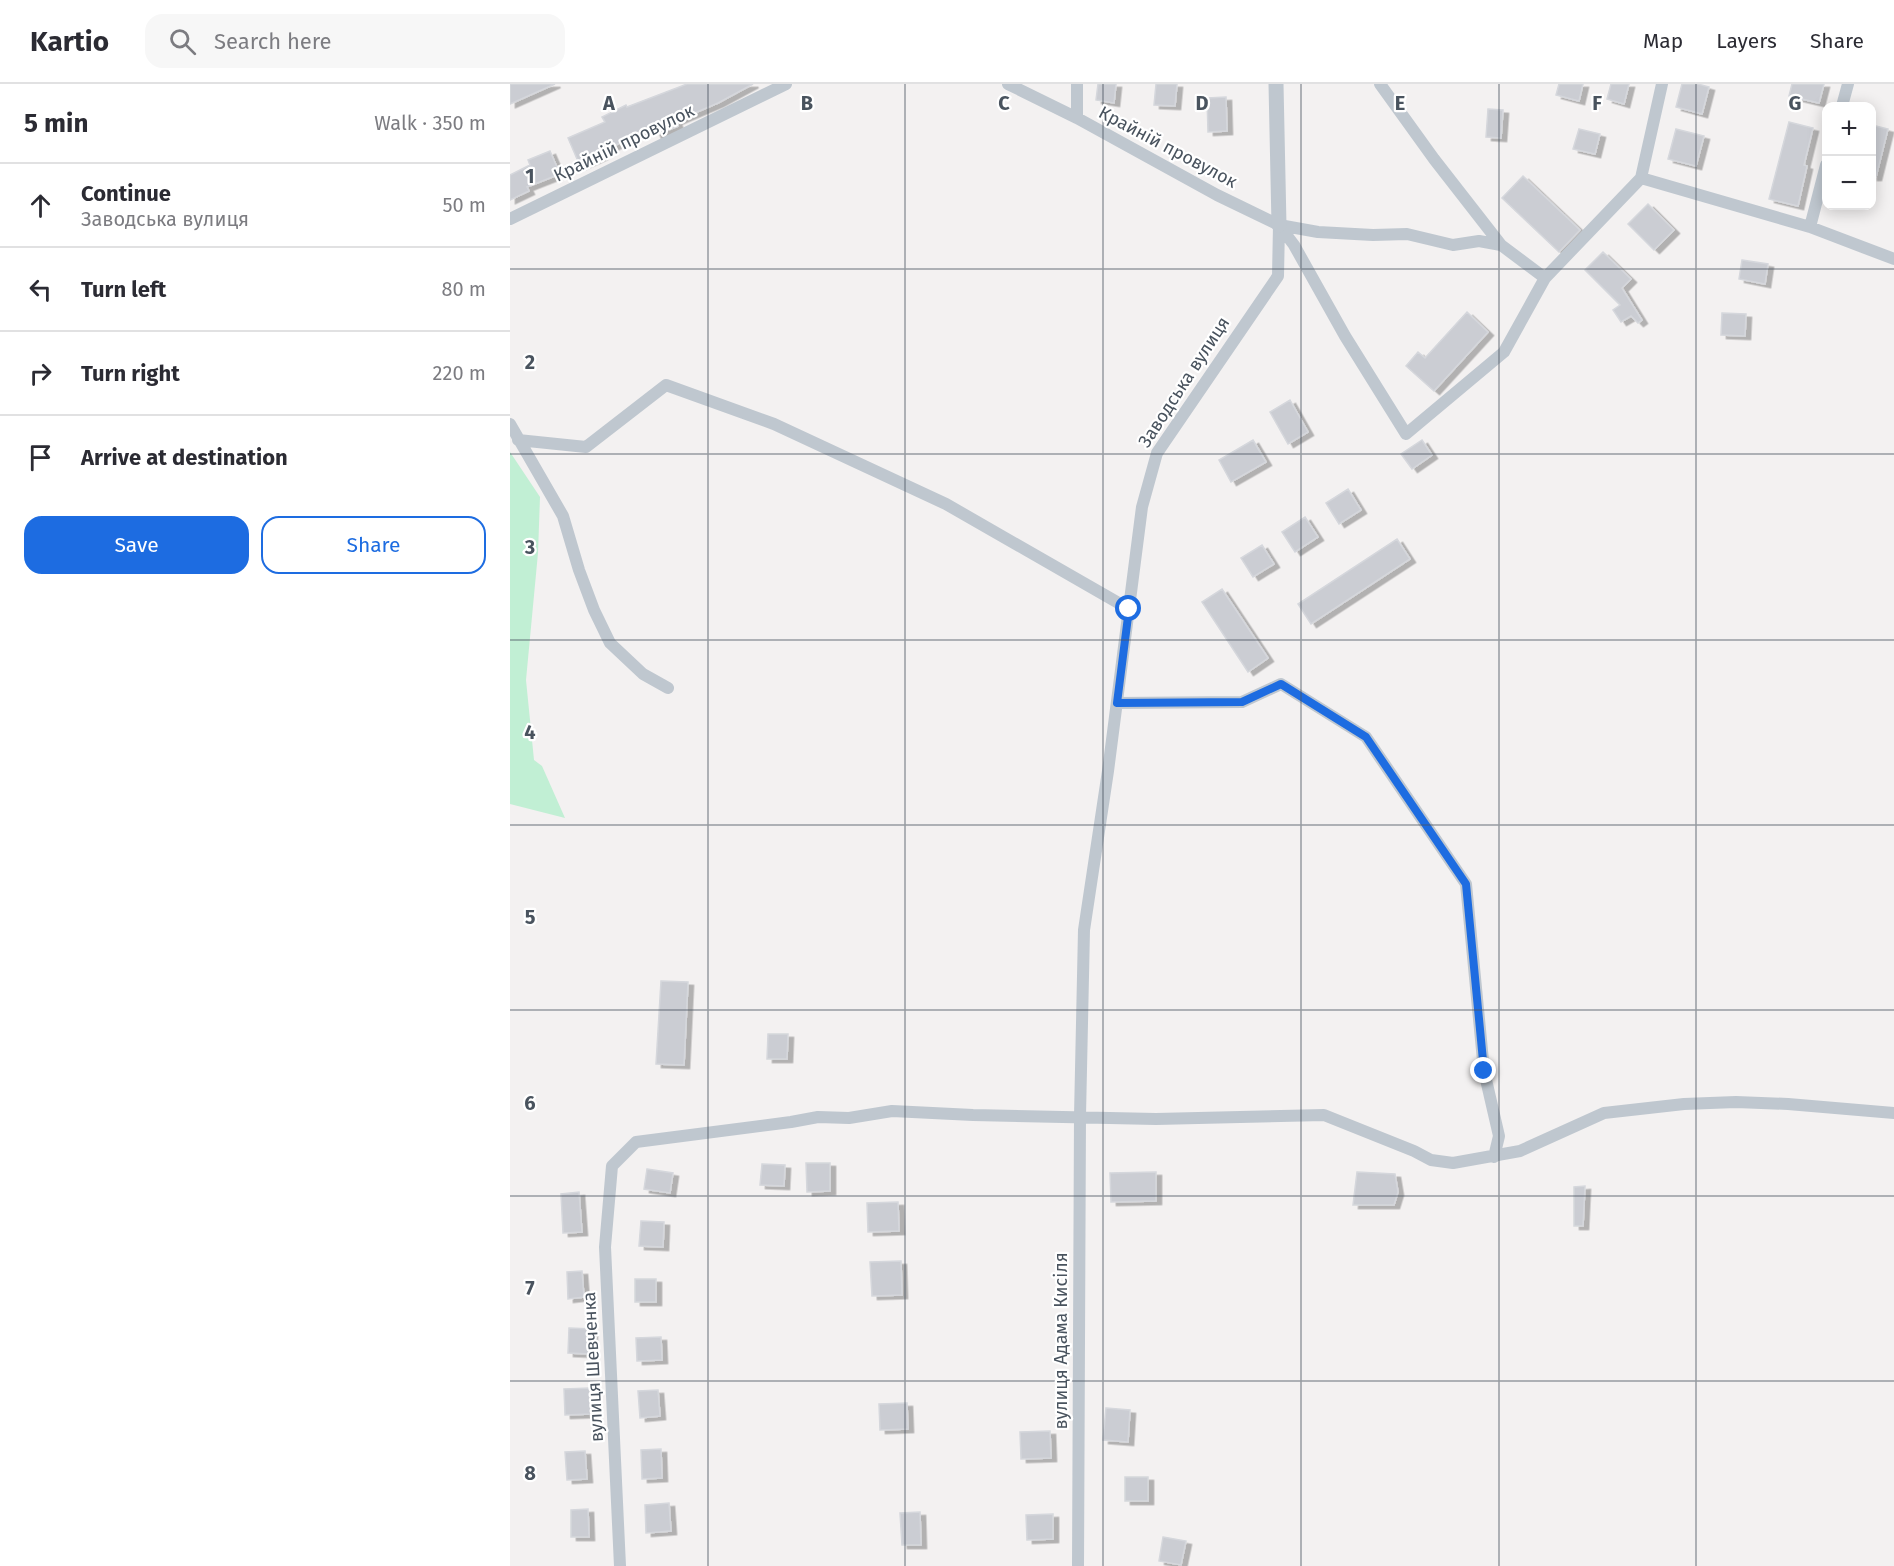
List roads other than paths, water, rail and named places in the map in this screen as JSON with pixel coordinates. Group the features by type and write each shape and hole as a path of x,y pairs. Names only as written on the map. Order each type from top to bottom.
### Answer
{"street":[{"name":"Крайній провулок","path":"510,219 786,84"},
{"name":"Крайній провулок","path":"1008,84 1077,118 1217,195 1279,225"},
{"path":"1077,84 1077,118"},
{"name":"Заводська вулиця","path":"1116,707 1142,507 1157,453 1278,276 1276,84"},
{"path":"1380,84 1434,159 1501,245 1545,279"},
{"path":"1279,225 1294,245 1345,336 1406,434 1504,352 1545,279 1641,178 1662,84"},
{"path":"1843,102 1848,84"},
{"path":"1641,178 1810,227 1894,259"},
{"path":"1810,227 1822,183"},
{"path":"1279,225 1318,232 1407,234 1453,245 1479,241 1501,245"},
{"path":"518,440 586,447 666,385 774,424 946,504 1129,609"},
{"path":"510,424 562,516 594,610 610,643 643,674 668,688"},
{"path":"1116,707 1242,702 1281,684 1366,737 1466,884 1484,1071 1499,1136 1494,1157"},
{"name":"вулиця Адама Кисіля","path":"1078,1566 1080,1116 1084,930 1116,707"},
{"path":"1080,1116 1156,1119 1324,1115 1431,1160 1453,1163 1520,1151 1604,1113 1684,1104 1736,1102 1894,1113"},
{"name":"вулиця Шевченка","path":"620,1566 605,1247 612,1166 636,1142 818,1117 849,1118 892,1110 973,1115 1080,1116"}]}
